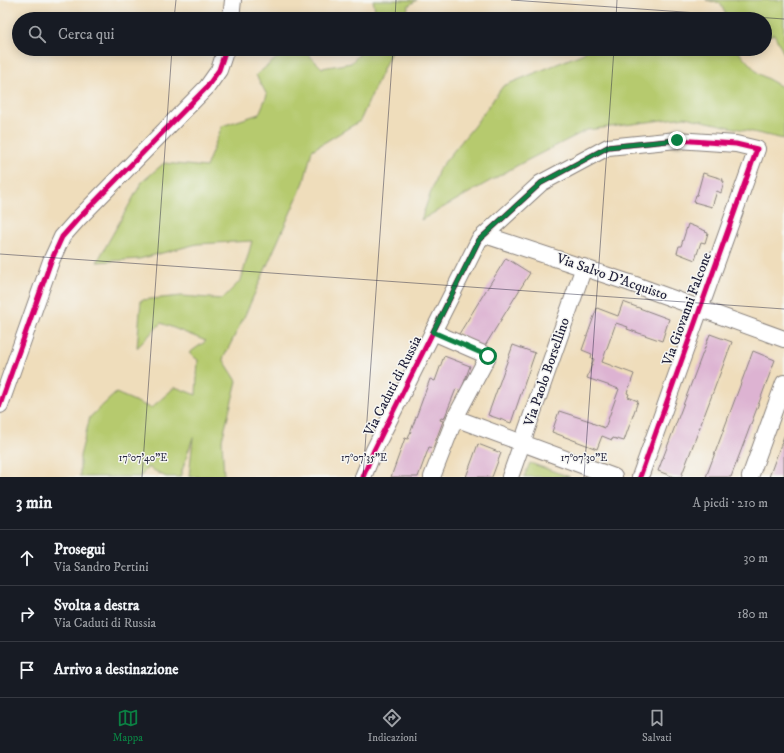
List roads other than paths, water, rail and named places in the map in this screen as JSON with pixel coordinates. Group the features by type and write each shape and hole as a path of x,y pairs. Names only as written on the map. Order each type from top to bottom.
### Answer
{"street":[{"path":"232,12 233,0"},
{"path":"0,405 51,261 62,237 207,87 219,70 224,56"},
{"name":"Via Caduti di Russia","path":"363,477 374,450 479,240 541,183 608,147 677,140 736,144 757,149"},
{"name":"Via Giovanni Falcone","path":"640,477 757,149"},
{"name":"Via Salvo D'Acquisto","path":"484,235 584,267 784,339"},
{"name":"Via Paolo Borsellino","path":"510,477 584,267"},
{"path":"432,477 455,418 488,356 433,332"},
{"path":"750,477 784,383"},
{"path":"455,418 614,477"}]}
